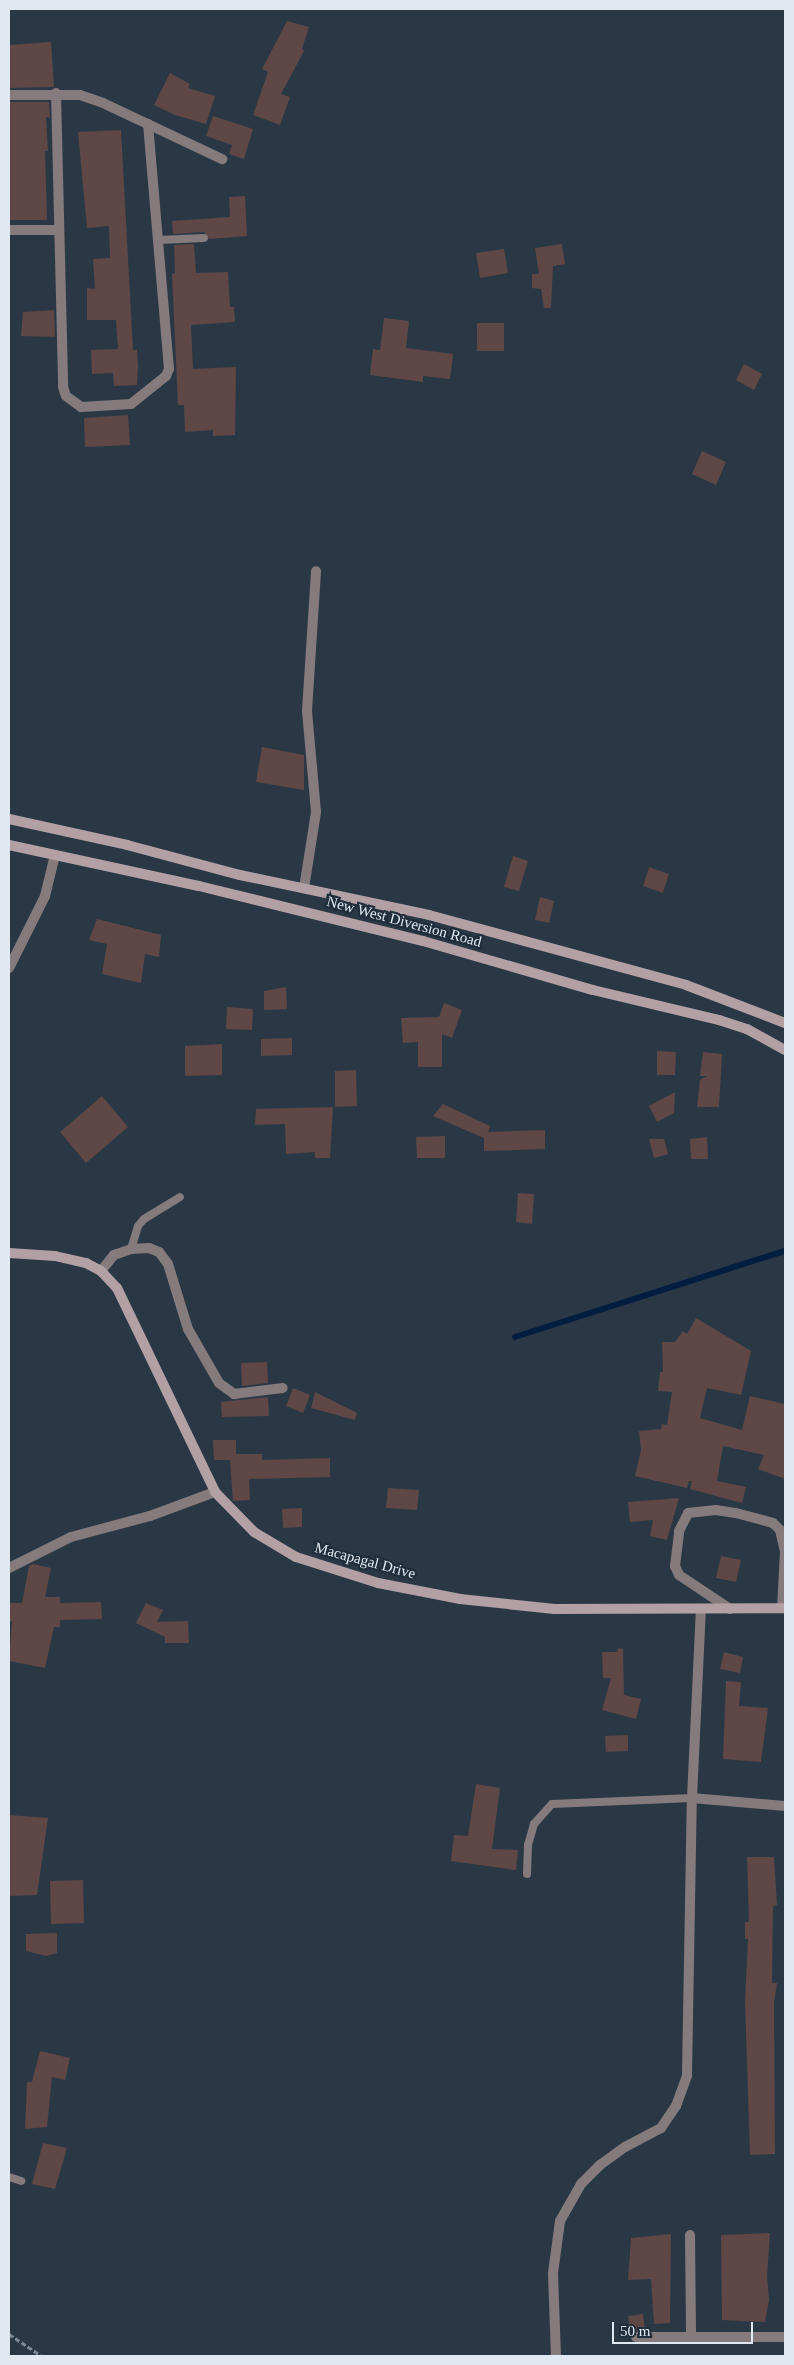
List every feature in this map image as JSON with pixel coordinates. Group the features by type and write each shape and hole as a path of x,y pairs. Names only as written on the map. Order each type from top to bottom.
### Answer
{"street":[{"path":"9,95 56,93 80,95 103,103 222,159"},
{"path":"56,93 57,230 63,387 66,396 82,407 131,404 166,376 169,359 148,124"},
{"path":"9,230 57,230"},
{"path":"304,888 316,812 307,711 316,571"},
{"name":"New West Diversion Road","path":"9,819 428,915 686,985 785,1023"},
{"name":"New West Diversion Road","path":"9,845 199,886 423,940 593,990 719,1020 747,1029 785,1050"},
{"path":"9,968 45,896 56,855"},
{"path":"101,1271 114,1255 131,1249 154,1250 168,1264 188,1329 219,1383 234,1394 283,1388"},
{"name":"Macapagal Drive","path":"9,1253 56,1256 86,1263 101,1271 117,1288 215,1492 254,1532 275,1547 329,1569 378,1583 460,1599 554,1610 730,1610 784,1608"},
{"path":"9,1568 71,1537 150,1516 215,1492"},
{"path":"730,1610 678,1575 675,1566 679,1531 688,1513 716,1510 736,1513 773,1523 780,1530 785,1551 784,1608"},
{"path":"556,2356 553,2273 560,2221 581,2184 600,2165 661,2128 676,2106 687,2075 692,1798 701,1610"},
{"path":"692,1798 785,1806"},
{"path":"690,2235 691,2338"},
{"path":"636,2337 785,2337"}],"lane":[{"path":"158,240 204,238"},
{"path":"131,1249 138,1226 144,1219 180,1197"},
{"path":"527,1874 528,1845 534,1824 541,1813 552,1804 692,1798"},
{"path":"9,2177 21,2181"}],"path":[{"path":"9,2334 42,2356"}],"building":[{"path":"287,21 309,27 302,49 304,51 281,94 290,97 280,125 253,115 268,72 262,69"},
{"path":"51,42 54,87 9,88 9,45"},
{"path":"170,73 190,84 188,88 215,96 206,124 175,115 154,105"},
{"path":"9,102 49,102 50,118 46,117 48,151 45,151 47,220 9,220"},
{"path":"213,116 253,129 244,159 229,154 232,145 206,136"},
{"path":"121,130 133,350 137,350 138,367 137,385 114,386 113,373 92,374 91,350 118,349 116,320 87,320 87,288 95,289 93,259 110,258 109,226 87,228 78,132"},
{"path":"245,196 247,236 209,239 204,232 173,234 172,221 230,217 229,197"},
{"path":"194,244 196,273 228,272 230,307 234,307 235,322 191,325 193,369 236,367 235,435 213,436 213,430 185,432 184,405 178,405 172,274 175,273 174,245"},
{"path":"562,244 565,264 553,266 551,308 544,308 541,289 532,288 532,274 539,274 535,248"},
{"path":"504,249 508,273 480,278 476,253"},
{"path":"54,310 55,337 21,336 23,312"},
{"path":"384,318 409,321 406,348 453,354 450,379 423,376 423,382 370,375 373,349 380,350"},
{"path":"477,323 504,323 504,351 477,351"},
{"path":"744,364 762,374 754,390 736,380"},
{"path":"128,415 130,445 85,447 84,418"},
{"path":"702,451 726,462 716,485 692,474"},
{"path":"262,747 304,755 304,790 256,782"},
{"path":"513,856 528,861 519,891 504,887"},
{"path":"649,867 669,874 663,893 643,886"},
{"path":"540,897 554,901 549,923 535,920"},
{"path":"97,919 161,935 159,957 145,954 141,983 102,974 107,944 89,940"},
{"path":"286,987 287,1009 264,1010 264,991"},
{"path":"444,1003 462,1010 452,1038 442,1034 442,1067 418,1067 418,1042 403,1043 401,1018 439,1017"},
{"path":"227,1007 253,1009 252,1030 226,1029"},
{"path":"292,1038 292,1055 261,1056 261,1039"},
{"path":"222,1044 222,1075 185,1076 185,1046"},
{"path":"657,1051 676,1052 675,1075 657,1075"},
{"path":"703,1052 722,1054 719,1107 697,1107 700,1080 707,1076 700,1076"},
{"path":"356,1070 357,1106 335,1107 335,1071"},
{"path":"675,1092 674,1113 657,1122 649,1106"},
{"path":"102,1096 128,1127 86,1163 60,1132"},
{"path":"443,1104 490,1126 488,1132 545,1130 545,1149 484,1151 484,1138 433,1116"},
{"path":"333,1107 330,1158 315,1158 315,1152 286,1154 285,1124 255,1125 256,1109"},
{"path":"445,1136 445,1158 417,1158 416,1137"},
{"path":"707,1137 708,1159 691,1159 690,1139"},
{"path":"649,1139 664,1139 668,1154 654,1158"},
{"path":"518,1193 534,1194 532,1224 516,1222"},
{"path":"696,1318 751,1351 741,1395 707,1388 700,1418 742,1430 750,1396 785,1404 785,1479 758,1469 764,1455 723,1446 717,1481 746,1487 742,1503 690,1489 692,1481 689,1481 687,1488 635,1476 641,1450 639,1431 661,1429 662,1424 667,1425 672,1392 658,1391 660,1372 663,1372 662,1342 675,1342 683,1331 687,1334"},
{"path":"267,1362 268,1383 242,1386 241,1363"},
{"path":"293,1388 310,1395 303,1413 286,1406"},
{"path":"315,1392 357,1413 355,1420 311,1408"},
{"path":"268,1397 269,1416 222,1417 221,1402"},
{"path":"213,1440 236,1440 236,1454 262,1454 262,1460 330,1458 330,1477 249,1479 250,1500 233,1501 230,1460 214,1460"},
{"path":"388,1488 419,1490 417,1510 386,1508"},
{"path":"679,1498 667,1540 650,1536 653,1520 630,1522 628,1502"},
{"path":"302,1508 302,1527 283,1528 282,1509"},
{"path":"721,1556 741,1560 736,1582 716,1578"},
{"path":"33,1564 51,1568 45,1597 60,1597 60,1603 101,1602 102,1619 60,1620 60,1627 54,1627 45,1668 9,1661 12,1621 9,1621 9,1603 22,1603 29,1566"},
{"path":"146,1603 163,1610 157,1622 188,1621 189,1643 165,1643 165,1637 136,1623"},
{"path":"618,1648 623,1649 624,1695 641,1699 636,1719 602,1710 611,1678 603,1678 602,1652 617,1652"},
{"path":"724,1652 743,1657 740,1673 720,1669"},
{"path":"726,1681 741,1682 739,1706 768,1708 761,1762 723,1759"},
{"path":"628,1735 628,1751 606,1752 605,1736"},
{"path":"476,1784 500,1788 492,1849 518,1850 516,1870 451,1861 454,1835 468,1836"},
{"path":"9,1815 48,1818 37,1895 9,1896"},
{"path":"747,1857 774,1857 777,1905 773,1906 772,1983 777,1983 774,2002 775,2154 750,2155 745,2001 748,1939 745,1939 745,1922 749,1922"},
{"path":"83,1880 84,1923 51,1924 50,1881"},
{"path":"57,1933 57,1953 46,1956 26,1951 26,1934"},
{"path":"40,2051 70,2058 65,2080 52,2077 47,2127 25,2129 27,2082 32,2082"},
{"path":"43,2143 67,2148 55,2189 32,2184"},
{"path":"770,2233 767,2276 769,2300 765,2322 722,2320 721,2235"},
{"path":"671,2234 670,2323 654,2324 651,2279 628,2280 631,2238"},
{"path":"643,2314 645,2330 630,2333 628,2316"}],"waterway":[{"path":"515,1337 785,1251"}]}
